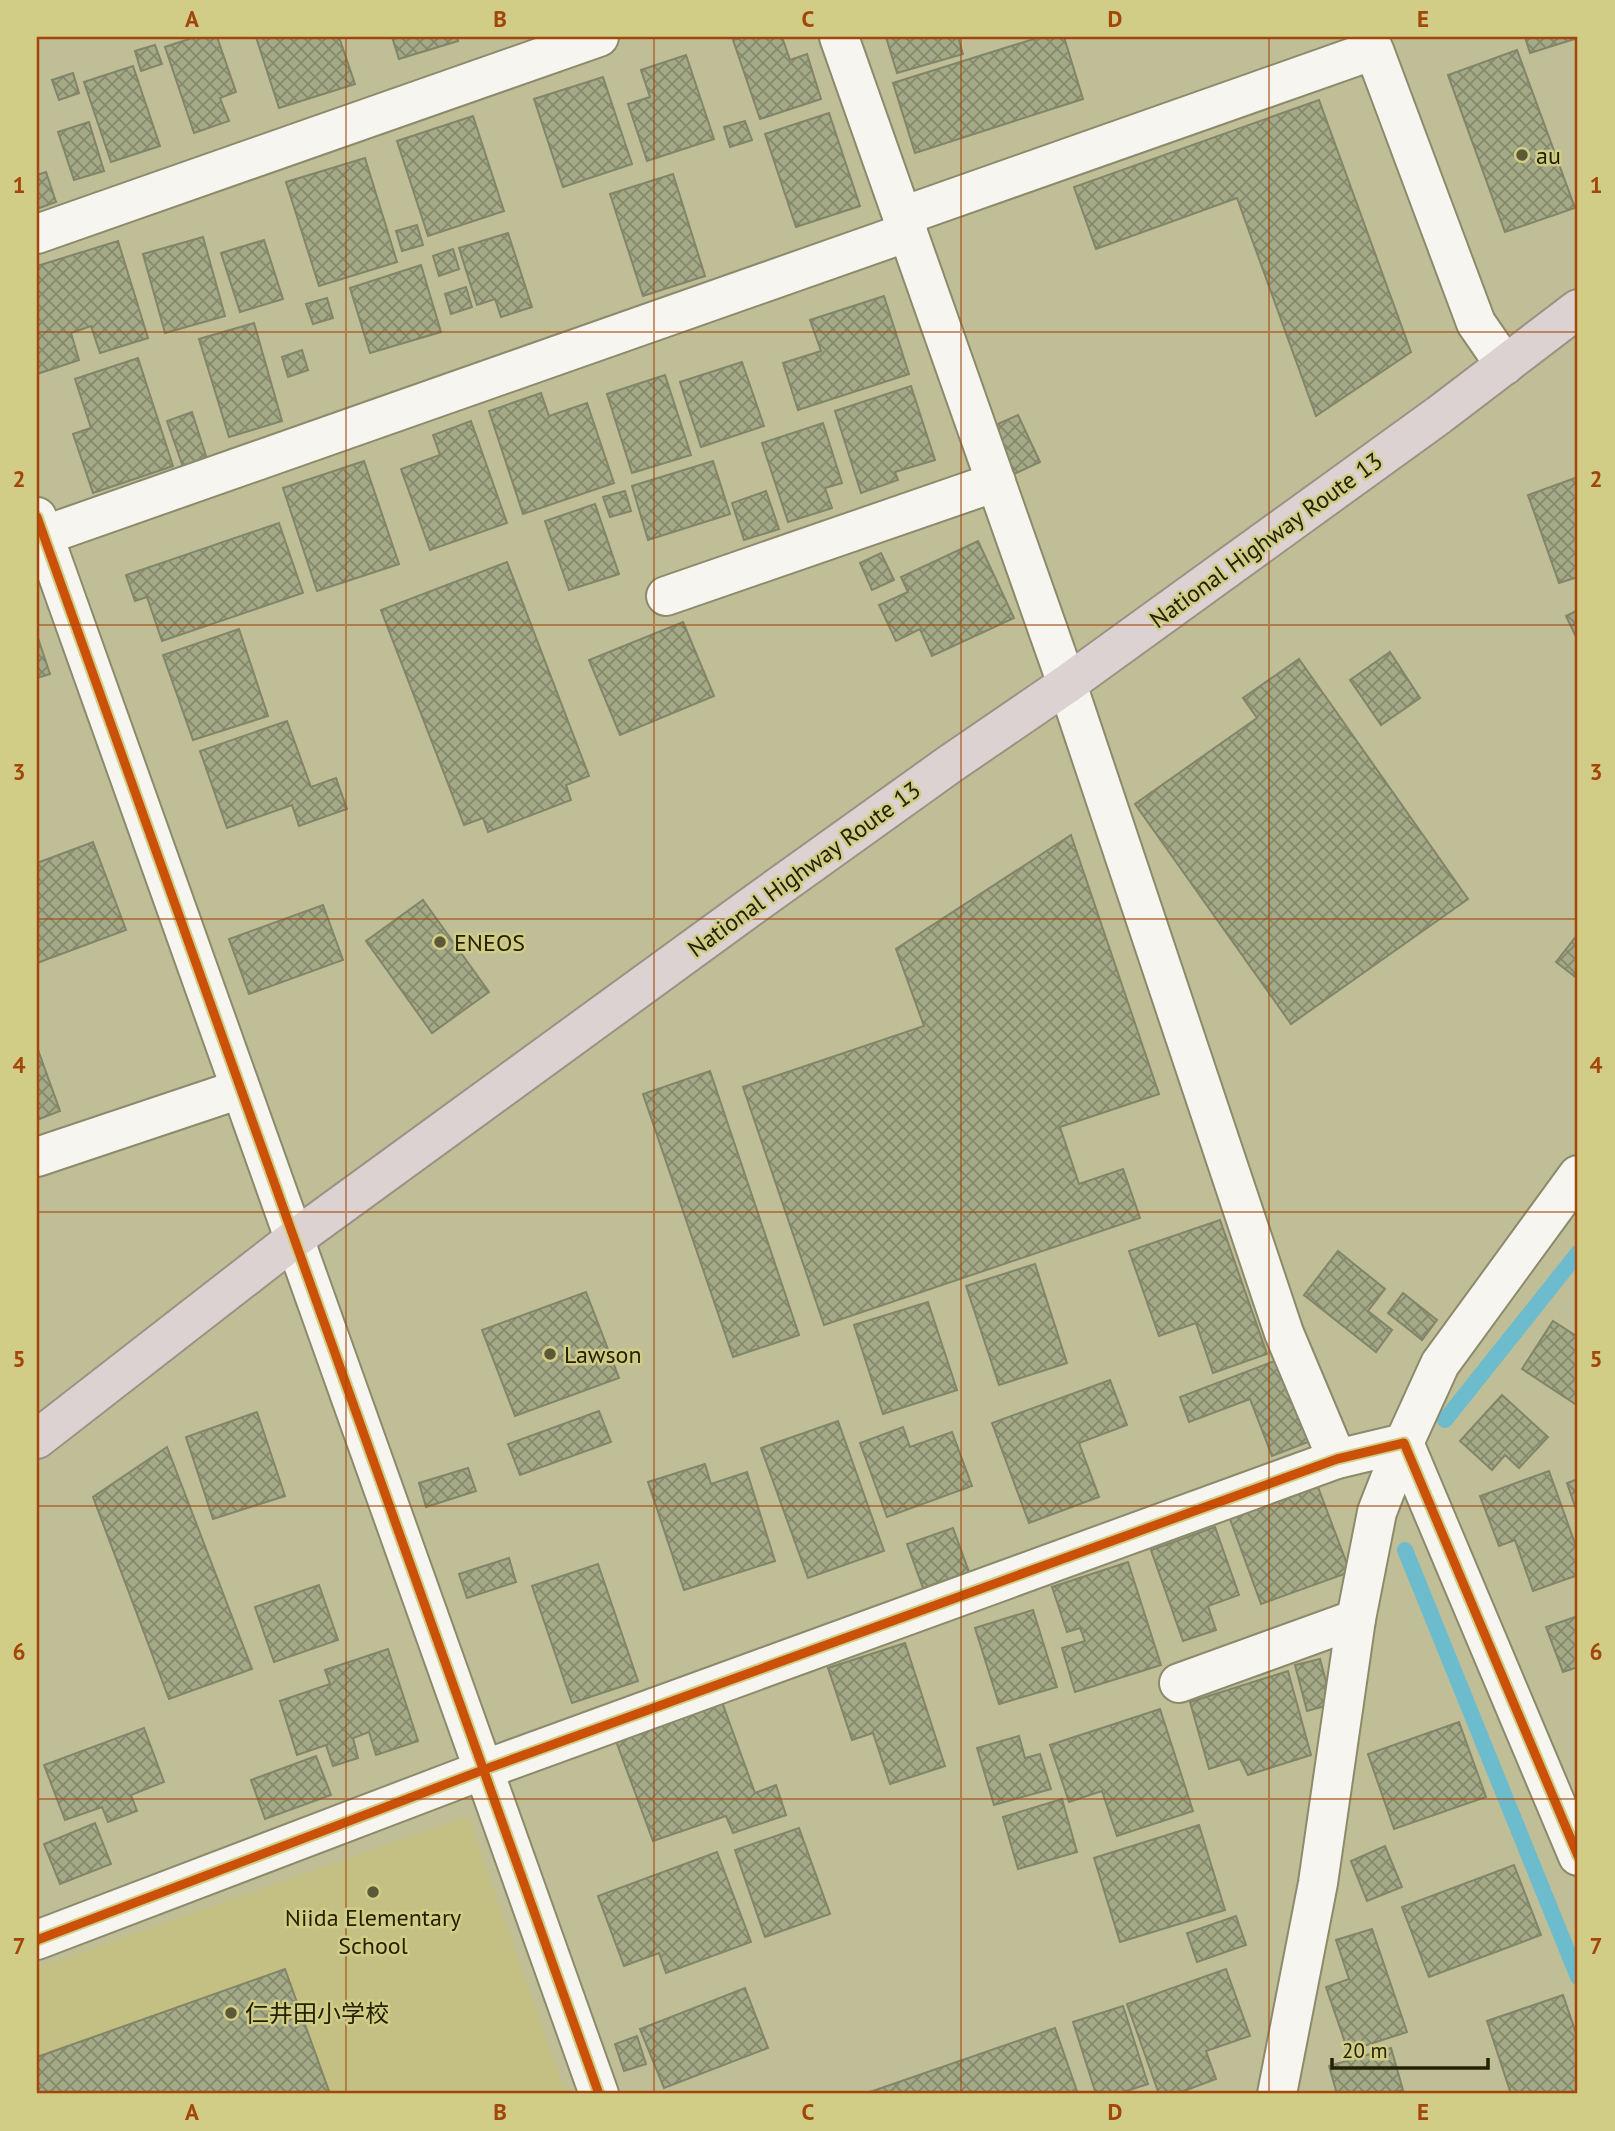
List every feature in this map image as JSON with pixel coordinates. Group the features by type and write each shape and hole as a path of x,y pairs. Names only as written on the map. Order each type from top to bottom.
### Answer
{"highway":[{"name":"National Highway Route 13","path":"37,1439 293,1240 760,900 1067,684 1439,415 1578,309"}],"street":[{"path":"37,234 599,37"},
{"path":"839,37 1067,684 1284,1333 1337,1459"},
{"path":"599,2094 39,531 905,224 1374,50 1476,323 1504,365"},
{"path":"666,596 996,482"},
{"path":"37,1157 240,1089"},
{"path":"1277,2094 1318,1883 1356,1619 1377,1512 1404,1443 1440,1364 1578,1175"},
{"path":"37,1940 483,1770 1337,1459 1404,1443"},
{"path":"1404,1443 1578,1856"},
{"path":"1179,1683 1356,1619"}],"shaded area":[{"name":"Niida Elementary School","path":"468,1816 566,2094 37,2094 37,1968"}],"building":[{"path":"195,37 217,37 236,92 220,98 229,121 194,133 165,47"},
{"path":"256,37 339,37 355,84 279,108"},
{"path":"392,37 457,37 458,41 399,59"},
{"path":"744,37 782,37 790,60 807,54 821,99 760,119 733,40"},
{"path":"886,37 958,37 963,54 897,73"},
{"path":"1040,37 1064,37 1083,99 915,153 893,83"},
{"path":"1525,37 1578,37 1578,38 1530,53"},
{"path":"155,45 162,64 141,71 135,51"},
{"path":"1517,50 1575,208 1505,232 1448,75"},
{"path":"686,55 714,139 647,161 628,104 650,97 641,70"},
{"path":"133,66 160,146 111,162 84,82"},
{"path":"73,73 79,93 59,100 52,80"},
{"path":"603,77 632,164 563,187 534,99"},
{"path":"1319,100 1411,352 1316,416 1237,198 1096,249 1074,187"},
{"path":"829,113 860,206 796,227 765,134"},
{"path":"473,116 504,211 428,236 397,141"},
{"path":"745,121 752,140 730,147 724,127"},
{"path":"89,122 104,171 74,180 58,132"},
{"path":"365,158 397,262 319,286 286,182"},
{"path":"46,172 56,202 37,209 37,175"},
{"path":"673,174 705,276 643,296 610,194"},
{"path":"417,225 423,245 402,251 396,231"},
{"path":"508,233 532,307 501,317 495,299 477,305 459,248"},
{"path":"203,237 225,316 165,333 143,254"},
{"path":"264,240 283,299 240,312 221,253"},
{"path":"118,241 148,338 100,353 91,326 71,333 79,360 37,374 37,266"},
{"path":"453,249 459,269 439,276 433,256"},
{"path":"421,265 441,332 370,353 350,288"},
{"path":"466,287 472,307 451,314 445,294"},
{"path":"884,296 909,374 798,410 783,363 821,351 810,320"},
{"path":"327,298 333,318 313,324 306,304"},
{"path":"254,323 282,421 229,437 199,339"},
{"path":"302,350 308,370 288,377 282,357"},
{"path":"138,358 173,466 93,493 73,434 91,428 75,379"},
{"path":"742,362 764,426 701,447 680,382"},
{"path":"665,375 691,455 632,473 607,394"},
{"path":"911,386 935,460 895,472 898,480 861,493 835,411"},
{"path":"541,393 549,416 587,403 614,483 523,514 489,411"},
{"path":"192,412 207,459 183,467 167,421"},
{"path":"1018,415 1040,462 1014,474 991,427"},
{"path":"471,421 507,523 430,550 401,469 440,455 433,435"},
{"path":"823,423 842,483 825,488 832,508 788,522 762,443"},
{"path":"364,461 399,564 317,591 283,488"},
{"path":"713,461 730,514 648,540 632,486"},
{"path":"1578,477 1578,577 1559,583 1528,495"},
{"path":"625,491 631,511 610,517 603,497"},
{"path":"766,491 779,529 744,540 732,503"},
{"path":"595,504 619,574 569,590 545,521"},
{"path":"279,523 303,593 162,641 147,597 135,601 126,575"},
{"path":"978,541 1014,618 932,656 920,629 896,641 879,605 908,592 901,577"},
{"path":"881,553 894,580 872,590 860,563"},
{"path":"507,562 589,776 566,785 571,800 488,832 483,818 464,825 381,610"},
{"path":"1578,610 1578,641 1566,616"},
{"path":"683,622 714,696 620,735 589,660"},
{"path":"239,629 268,716 193,740 163,655"},
{"path":"37,635 50,674 37,678"},
{"path":"1390,652 1420,698 1381,725 1350,680"},
{"path":"1299,659 1468,899 1291,1024 1135,804 1257,718 1243,698"},
{"path":"287,721 311,787 336,778 347,809 299,826 292,805 227,828 200,751"},
{"path":"1071,835 1159,1094 1060,1127 1079,1184 1123,1169 1140,1218 824,1325 743,1087 924,1026 896,949"},
{"path":"93,842 126,930 37,963 37,863"},
{"path":"423,900 489,992 432,1033 366,941"},
{"path":"323,905 343,960 249,994 229,939"},
{"path":"1578,934 1578,979 1556,962"},
{"path":"37,1047 60,1111 37,1120"},
{"path":"710,1071 799,1335 733,1357 643,1094"},
{"path":"1220,1220 1267,1354 1213,1373 1196,1323 1159,1336 1129,1251"},
{"path":"1338,1251 1385,1289 1368,1311 1392,1330 1376,1352 1304,1295"},
{"path":"1035,1264 1067,1363 999,1385 966,1286"},
{"name":"Lawson","path":"586,1292 619,1378 515,1416 482,1330"},
{"path":"1403,1293 1437,1320 1422,1340 1388,1313"},
{"path":"928,1302 957,1390 883,1414 854,1325"},
{"path":"1553,1321 1578,1337 1578,1406 1522,1369"},
{"path":"1285,1357 1316,1439 1272,1456 1250,1399 1189,1422 1180,1397"},
{"path":"1110,1380 1127,1425 1079,1443 1099,1497 1029,1523 992,1423"},
{"path":"1502,1395 1548,1437 1519,1468 1505,1455 1492,1470 1460,1441"},
{"path":"599,1411 611,1442 520,1475 508,1444"},
{"path":"257,1412 285,1496 213,1519 186,1437"},
{"path":"838,1421 884,1551 808,1578 761,1448"},
{"path":"903,1427 910,1447 952,1432 972,1486 887,1517 860,1443"},
{"path":"167,1447 252,1669 169,1699 93,1497"},
{"path":"705,1464 711,1484 747,1472 775,1561 684,1590 648,1482"},
{"path":"468,1468 476,1491 426,1507 419,1483"},
{"path":"1549,1471 1578,1552 1578,1575 1533,1591 1515,1540 1499,1546 1480,1496"},
{"path":"1578,1479 1578,1515 1567,1483"},
{"path":"1318,1487 1350,1572 1261,1604 1230,1519"},
{"path":"1215,1527 1239,1595 1208,1606 1216,1630 1183,1641 1151,1550"},
{"path":"953,1528 969,1572 923,1588 907,1544"},
{"path":"509,1558 516,1582 467,1598 459,1574"},
{"path":"1128,1562 1161,1665 1075,1692 1062,1648 1085,1641 1080,1628 1067,1632 1052,1587"},
{"path":"598,1564 638,1681 572,1703 532,1586"},
{"path":"319,1585 338,1640 274,1662 255,1607"},
{"path":"1033,1610 1057,1687 999,1704 975,1628"},
{"path":"1578,1616 1578,1667 1563,1672 1546,1627"},
{"path":"905,1643 945,1766 890,1784 873,1733 852,1740 828,1668"},
{"path":"388,1649 418,1741 376,1755 369,1732 353,1738 358,1758 333,1766 326,1745 297,1755 280,1701 330,1684 325,1670"},
{"path":"1320,1659 1332,1704 1307,1711 1295,1665"},
{"path":"1288,1671 1311,1755 1248,1775 1240,1759 1209,1769 1190,1702"},
{"path":"722,1702 755,1793 776,1785 786,1815 733,1833 726,1816 653,1841 616,1741"},
{"path":"1160,1709 1193,1811 1117,1836 1102,1791 1069,1802 1050,1745"},
{"path":"1459,1722 1486,1797 1394,1829 1368,1754"},
{"path":"144,1728 164,1782 131,1795 137,1811 108,1822 102,1807 65,1820 44,1765"},
{"path":"1019,1736 1025,1758 1040,1754 1051,1789 994,1805 977,1748"},
{"path":"316,1756 331,1795 265,1819 251,1780"},
{"path":"1062,1799 1077,1852 1018,1869 1003,1817"},
{"path":"95,1823 111,1864 60,1884 44,1844"},
{"path":"1199,1825 1225,1910 1120,1942 1094,1858"},
{"path":"799,1828 830,1914 765,1937 735,1850"},
{"path":"1385,1846 1402,1887 1367,1901 1351,1861"},
{"path":"717,1852 751,1942 666,1973 659,1953 624,1966 598,1896"},
{"path":"1514,1865 1541,1935 1429,1977 1402,1907"},
{"path":"1236,1916 1246,1945 1197,1962 1187,1933"},
{"path":"1372,1929 1407,2032 1348,2051 1326,1987 1349,1979 1336,1940"},
{"name":"仁井田小学校","path":"285,1969 330,2094 37,2094 37,2057"},
{"path":"1226,1969 1250,2036 1206,2051 1216,2079 1176,2094 1159,2094 1127,2004"},
{"path":"745,1988 768,2048 664,2088 640,2029"},
{"path":"1563,1995 1578,2039 1578,2094 1511,2094 1487,2021"},
{"path":"1123,2006 1148,2084 1117,2094 1096,2094 1073,2022"},
{"path":"1055,2028 1078,2094 864,2094"},
{"path":"637,2036 646,2064 624,2071 615,2044"},
{"path":"1391,2048 1403,2090 1387,2094 1337,2094 1329,2066"}],"waterway":[{"path":"1445,1420 1578,1253"},
{"path":"1405,1550 1578,1977"}],"cycle path":[{"path":"37,517 599,2094"},
{"path":"37,1940 483,1770 1337,1459 1404,1443 1578,1856"}],"place":[{"name":"au","path":"1522,155"},
{"name":"ENEOS","path":"440,942"},
{"name":"Lawson","path":"550,1354"},
{"name":"Niida Elementary School","path":"373,1892"},
{"name":"仁井田小学校","path":"231,2013"}]}
